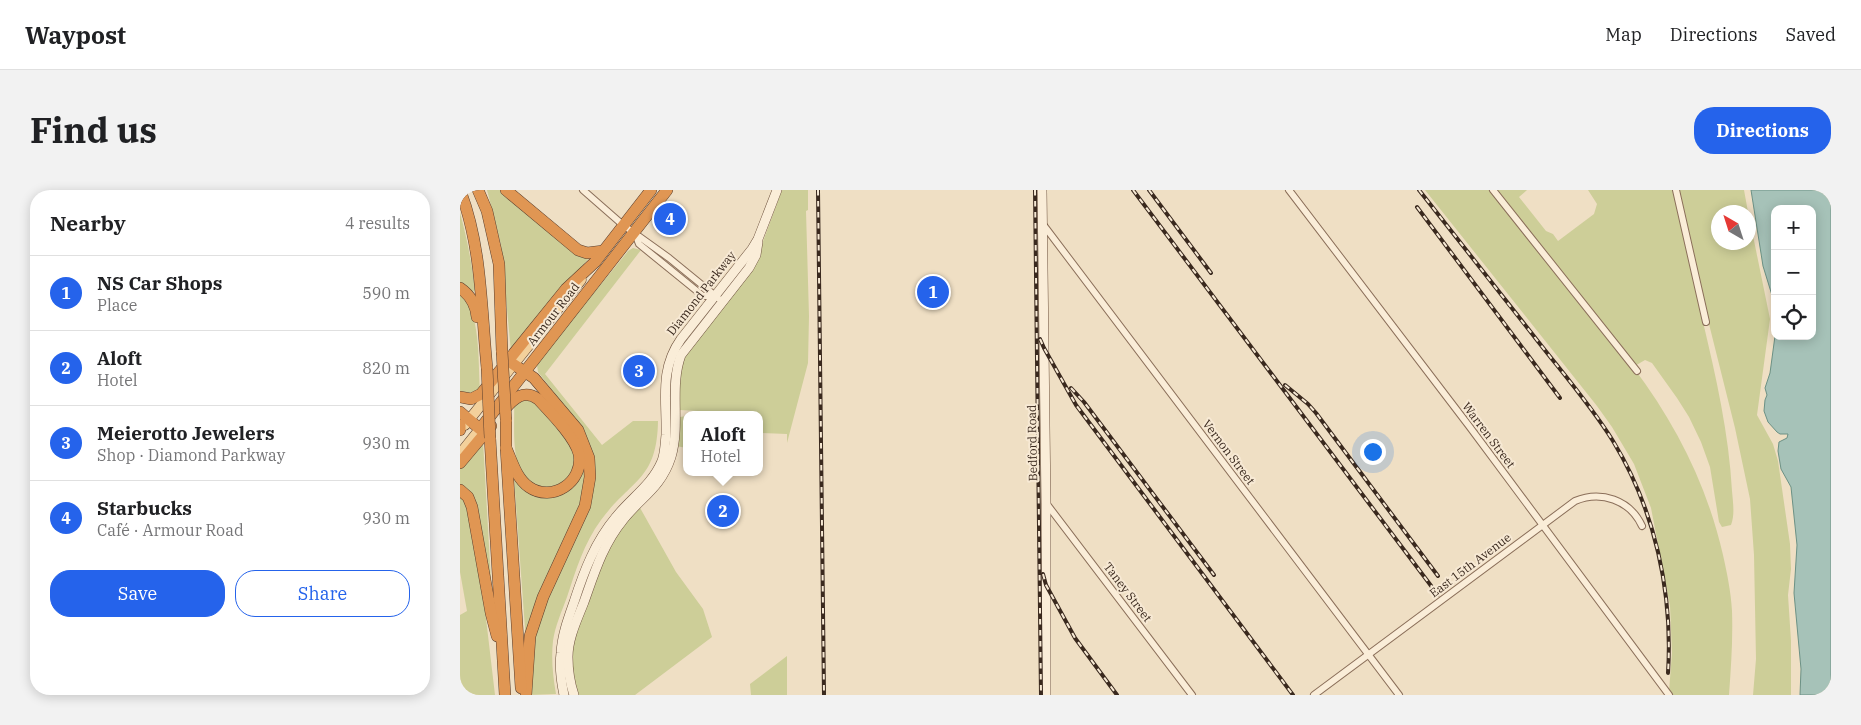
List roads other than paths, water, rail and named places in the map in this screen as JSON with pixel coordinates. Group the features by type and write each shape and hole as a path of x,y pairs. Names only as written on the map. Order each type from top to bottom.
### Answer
{"highway":[{"path":"460,190 471,226 480,271 506,695"},
{"path":"478,190 487,211 499,264 506,448 521,695"},
{"path":"506,190 578,250 587,253 603,251"},
{"name":"Armour Road","path":"594,262 651,190"},
{"name":"Armour Road","path":"480,429 667,190"},
{"path":"460,397 471,399 481,394 566,289 594,262"},
{"path":"460,288 472,300 477,310 479,329 484,343"},
{"path":"513,364 534,378 578,430 589,458 590,477 585,506 543,596 530,636 526,695"},
{"path":"460,463 512,400 527,394 538,399 573,441 579,454 577,472 568,485 557,491 546,493 534,490 519,478 506,448"},
{"path":"460,412 464,423 460,431"},
{"path":"464,423 480,429"},
{"path":"460,490 468,497 472,507 491,613 503,658"}],"main road":[{"name":"Armour Road","path":"464,423 551,319 594,262"},
{"name":"Armour Road","path":"460,454 480,429"}],"street":[{"path":"583,190 634,233 719,298"},
{"name":"Diamond Parkway","path":"564,695 560,665 562,644 583,576 597,545 610,525 623,508 647,485 662,461 665,442 668,361 677,345 752,263 756,254 758,239 776,190"},
{"name":"Bedford Road","path":"1042,190 1046,503 1046,695"},
{"name":"Warren Street","path":"1289,190 1669,695"},
{"path":"1493,190 1636,371"},
{"path":"1676,190 1706,322"},
{"name":"Vernon Street","path":"1042,223 1398,695"},
{"name":"Diamond Parkway","path":"574,695 568,667 573,630 601,555 615,530 631,510 653,490 666,468 673,444 678,364 688,344 719,298"},
{"name":"East 15th Avenue","path":"1314,695 1575,501 1595,496 1611,498 1626,506 1636,516 1642,526"},
{"name":"Taney Street","path":"1046,503 1192,695"}],"water":[{"path":"1751,190 1831,190 1831,695 1800,695 1801,669 1794,593 1797,545 1791,487 1781,469 1778,451 1779,442 1787,438 1788,434 1777,432 1768,422 1764,411 1767,395 1765,388 1770,373 1774,340 1816,340 1816,205 1771,205 1771,292 1763,266 1756,222 1756,205 1753,205"}],"railway":[{"path":"818,190 824,695"},
{"path":"1035,190 1041,695"},
{"path":"1133,190 1438,595"},
{"path":"1149,190 1211,273"},
{"path":"1419,190 1585,400 1628,467 1650,523 1664,582 1669,643 1668,673"},
{"path":"1417,207 1560,398"},
{"path":"1040,339 1076,405 1293,695"},
{"path":"1285,385 1316,413 1438,576"},
{"path":"1071,388 1084,402 1214,575"},
{"path":"1043,574 1046,585 1075,638 1117,695"}],"place":[{"name":"Starbucks","path":"670,219"},
{"name":"NS Car Shops","path":"933,292"},
{"name":"Meierotto Jewelers","path":"639,371"},
{"name":"Aloft","path":"723,511"}]}
